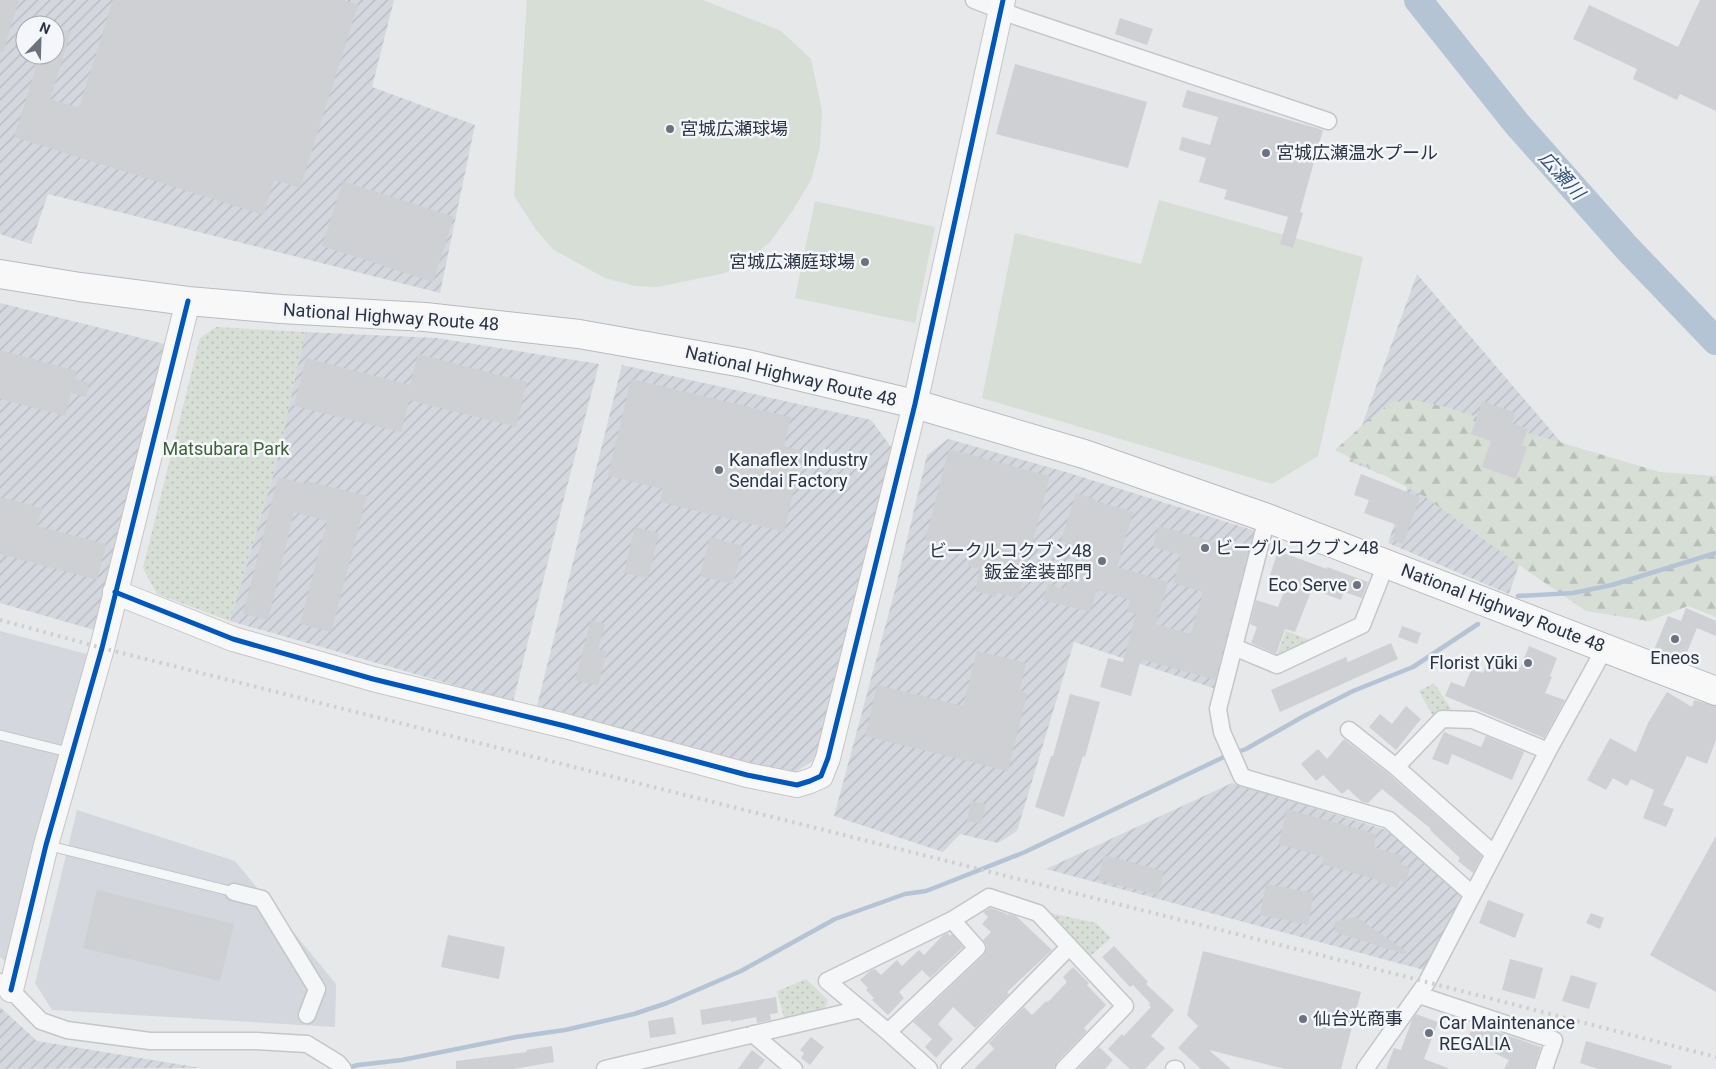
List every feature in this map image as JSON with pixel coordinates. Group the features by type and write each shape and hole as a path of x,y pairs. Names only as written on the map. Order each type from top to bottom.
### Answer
{"highway":[{"name":"National Highway Route 48","path":"0,274 188,301 281,309 424,317 579,334 743,363 915,404 1084,454 1267,518 1716,691"}],"street":[{"path":"974,0 1001,5 1328,121"},
{"path":"115,592 233,639 373,679 565,726 748,775 797,785 821,776 828,758 915,404 1001,5"},
{"path":"188,301 92,684 5,986 41,1021 67,1030 150,1041 256,1041 307,1044 338,1063 343,1069"},
{"path":"1267,518 1218,709 1222,732 1242,778 1389,820 1472,894"},
{"path":"1234,647 1277,665 1362,625 1386,564"},
{"path":"1365,1069 1419,995 1548,751 1605,648"},
{"path":"1396,767 1442,719 1474,720 1548,751"},
{"path":"1349,730 1396,767 1494,854"},
{"path":"234,892 262,899 317,990 307,1015"},
{"path":"929,1069 827,981 952,920 989,897 1038,913 1125,1006 1064,1069"},
{"path":"888,1032 977,948 952,920"},
{"path":"949,1069 1069,947"},
{"path":"1419,995 1554,1040 1544,1069"},
{"path":"605,1069 861,1009"},
{"path":"753,1034 794,1069"}],"lane":[{"path":"0,736 72,753"},
{"path":"46,845 234,892"}],"shaded area":[{"path":"0,0 394,0 372,87 475,125 440,293 48,194 31,244 0,234"},
{"path":"1417,274 1572,455 1539,506 1509,594 1388,543 1408,485 1349,461"},
{"path":"0,303 169,345 98,631 0,603"},
{"path":"305,332 437,338 599,364 513,702 230,621 277,462"},
{"path":"622,365 871,420 892,448 821,756 792,774 536,710"},
{"path":"948,439 1069,473 1259,532 1219,690 1074,642 1017,831 998,843 960,834 943,852 834,816 895,590 927,455"},
{"path":"0,631 90,655 6,962 0,957"},
{"path":"1232,783 1386,830 1462,895 1424,970 1046,869"},
{"path":"77,810 235,861 336,984 335,1027 52,1010 35,983"},
{"path":"0,1007 37,1041 201,1068 0,1069"}],"green space":[{"name":"宮城広瀬球場","path":"527,0 703,0 781,31 811,59 822,111 820,147 811,180 793,210 770,242 747,261 725,273 658,287 635,286 605,278 554,250 537,231 514,196"},
{"path":"1159,200 1363,257 1318,456 1272,484 982,398 1015,233 1141,264"},
{"name":"宮城広瀬庭球場","path":"815,201 935,227 915,323 795,298"},
{"name":"Matsubara Park","path":"216,327 305,332 277,462 230,621 157,594 143,568 200,338"},
{"path":"1415,400 1446,407 1660,472 1716,476 1716,617 1688,606 1649,621 1586,611 1424,496 1335,450 1392,402"},
{"path":"1286,631 1318,643 1275,659"},
{"path":"1434,683 1451,709 1434,718 1419,691"},
{"path":"1046,912 1096,923 1111,938 1087,959"},
{"path":"806,979 828,1000 824,1012 785,1021 777,991"}],"building":[{"path":"0,0 19,0 3,52 0,51"},
{"path":"113,0 343,0 358,5 300,188 274,180 264,215 14,137 37,65 61,65 50,99 79,108"},
{"path":"1700,0 1716,0 1716,111 1680,94 1677,100 1633,79 1637,69 1573,39 1589,5 1678,47"},
{"path":"1120,18 1153,29 1147,45 1115,34"},
{"path":"65,30 71,32 65,51"},
{"path":"1015,64 1147,102 1128,168 996,134"},
{"path":"1187,90 1323,130 1300,212 1303,213 1293,248 1280,244 1288,217 1224,199 1227,190 1199,182 1206,158 1179,150 1182,137 1210,145 1218,117 1182,107"},
{"path":"343,181 454,217 433,282 322,246"},
{"path":"0,350 77,371 75,379 89,382 86,397 71,393 65,416 0,399"},
{"path":"418,354 527,382 516,427 409,400 401,432 294,406 306,358 410,385"},
{"path":"631,379 791,417 784,446 803,451 784,532 660,502 663,489 608,476"},
{"path":"1482,401 1515,413 1512,423 1528,429 1522,445 1527,447 1516,479 1482,467 1491,441 1471,434"},
{"path":"949,449 1050,476 1018,598 997,593 996,597 975,591 980,569 968,566 971,552 925,540"},
{"path":"1361,474 1420,497 1403,544 1392,540 1397,525 1364,513 1369,500 1354,495"},
{"path":"278,477 306,484 307,481 367,496 331,632 300,624 327,521 294,512 268,620 243,614"},
{"path":"1076,493 1133,512 1117,567 1168,582 1156,624 1191,634 1203,592 1173,583 1181,555 1153,547 1159,526 1248,552 1215,680 1141,659 1131,696 1100,687 1108,658 1123,662 1136,614 1127,612 1130,600 1097,590 1090,612 1043,600 1048,584 1065,589 1069,576 1078,578 1086,549 1061,541"},
{"path":"0,497 42,508 37,526 106,544 97,580 0,554"},
{"path":"635,527 659,533 648,578 624,573"},
{"path":"710,537 743,546 733,584 700,576"},
{"path":"1278,551 1368,582 1362,598 1344,592 1341,600 1312,589 1295,632 1285,629 1276,654 1251,643 1257,627 1250,624 1256,600 1278,607 1288,582 1270,575"},
{"path":"1686,608 1716,621 1716,636 1697,628 1683,662 1654,650 1668,616 1681,621"},
{"path":"591,620 605,624 598,649 607,651 598,686 575,680"},
{"path":"1402,626 1421,633 1417,644 1398,637"},
{"path":"1391,643 1398,659 1280,712 1271,690 1346,657 1348,662"},
{"path":"1529,646 1557,658 1545,693 1565,700 1544,738 1445,696 1451,682 1464,687 1472,668 1483,673 1492,655 1520,668"},
{"path":"977,651 1026,663 1020,690 1027,694 1008,771 865,736 877,685 963,706"},
{"path":"1667,692 1692,707 1694,700 1716,706 1716,740 1707,764 1687,756 1663,805 1674,809 1666,827 1643,818 1654,790 1631,779 1627,786 1613,778 1606,790 1587,780 1610,738 1636,752 1648,723"},
{"path":"1070,694 1100,702 1085,757 1083,756 1064,817 1035,807 1051,756 1053,756"},
{"path":"1406,706 1421,719 1396,750 1369,727 1380,714 1392,724"},
{"path":"1444,732 1481,747 1486,736 1524,752 1512,780 1452,754 1448,765 1432,759"},
{"path":"1344,739 1390,775 1482,856 1473,873 1458,861 1460,858 1431,829 1382,789 1368,803 1362,802 1348,789 1342,794 1323,775 1316,781 1301,764 1318,749 1327,759"},
{"path":"971,801 986,804 981,824 967,821"},
{"path":"1287,809 1376,834 1374,847 1403,856 1400,864 1410,868 1406,882 1400,880 1397,888 1378,882 1378,880 1322,864 1324,857 1278,844"},
{"path":"1716,836 1716,992 1650,955"},
{"path":"1104,855 1164,871 1158,895 1098,880"},
{"path":"1266,884 1314,893 1308,925 1260,915"},
{"path":"97,890 234,924 220,981 83,948"},
{"path":"1488,900 1524,914 1515,938 1479,923"},
{"path":"990,908 1016,916 1052,950 1007,992 1009,994 975,1028 953,1007 938,1024 953,1039 936,1058 925,1047 932,1039 913,1022 984,955 987,946 983,940 991,932 982,924 988,917 983,912"},
{"path":"1591,913 1604,918 1600,929 1586,923"},
{"path":"1356,917 1406,951 1404,954 1335,932 1335,922"},
{"path":"948,933 950,936 952,934 963,947 930,978 922,970 899,992 904,998 888,1015 872,1000 874,998 866,990 868,988 860,980 875,969 881,975 897,960 902,966 919,950 924,955 943,935"},
{"path":"448,935 505,947 499,979 441,967"},
{"path":"1114,946 1148,982 1146,984 1174,1010 1151,1036 1165,1048 1145,1069 1130,1069 1108,1049 1122,1034 1124,1036 1151,1007 1150,1003 1133,985 1130,987 1102,957"},
{"path":"1203,951 1361,992 1341,1069 1285,1069 1209,1050 1231,1069 1201,1069 1178,1048 1198,1026 1187,1015"},
{"path":"1510,959 1543,968 1535,999 1502,990"},
{"path":"1073,967 1089,983 1087,985 1106,1005 1084,1028 1087,1031 1057,1062 1054,1069 974,1069 994,1049 989,1043 1024,1007 1032,1015 1046,1001 1048,1002 1067,982 1063,977"},
{"path":"1571,975 1597,983 1589,1009 1562,1001"},
{"path":"776,997 778,1013 770,1014 771,1020 757,1023 756,1017 702,1025 700,1010"},
{"path":"1416,1014 1438,1022 1424,1059 1448,1069 1386,1069 1394,1048 1401,1050"},
{"path":"673,1017 676,1034 650,1038 648,1021"},
{"path":"1474,1024 1541,1047 1534,1069 1504,1069 1509,1060 1467,1040"},
{"path":"811,1037 824,1047 810,1065 801,1058 804,1053 800,1050"},
{"path":"1586,1041 1672,1066 1671,1069 1598,1069 1580,1063"},
{"path":"552,1046 554,1062 514,1069 456,1069 456,1061 527,1052 526,1050"},
{"path":"1099,1047 1113,1060 1105,1069 1078,1069"},
{"path":"752,1050 765,1060 758,1069 738,1069"}],"waterway":[{"name":"広瀬川","path":"1418,0 1517,124 1626,247 1716,341"},
{"path":"1518,596 1573,593 1612,585 1716,553"},
{"path":"1235,753 1246,749 1353,691 1413,667 1478,624"},
{"path":"347,1068 402,1060 516,1037 565,1030 634,1014 667,1003 741,971 835,919 905,894 926,891 1025,852 1228,755"}],"railway":[{"path":"0,620 102,648 1427,982 1716,1057"}],"cycle path":[{"path":"115,592 233,639 373,679 565,726 747,775 797,785 821,776 828,758 915,404 1003,0"},
{"path":"11,990 46,845 102,648 188,301"}],"place":[{"name":"宮城広瀬球場","path":"670,129"},
{"name":"宮城広瀬温水プール","path":"1266,153"},
{"name":"宮城広瀬庭球場","path":"865,262"},
{"name":"Kanaflex Industry Sendai Factory","path":"719,470"},
{"name":"ビーグルコクブン48","path":"1205,548"},
{"name":"ビークルコクブン48 鈑金塗装部門","path":"1102,561"},
{"name":"Eco Serve","path":"1357,585"},
{"name":"Eneos","path":"1675,639"},
{"name":"Florist Yūki","path":"1528,663"},
{"name":"仙台光商事","path":"1303,1019"},
{"name":"Car Maintenance REGALIA","path":"1429,1033"}]}
